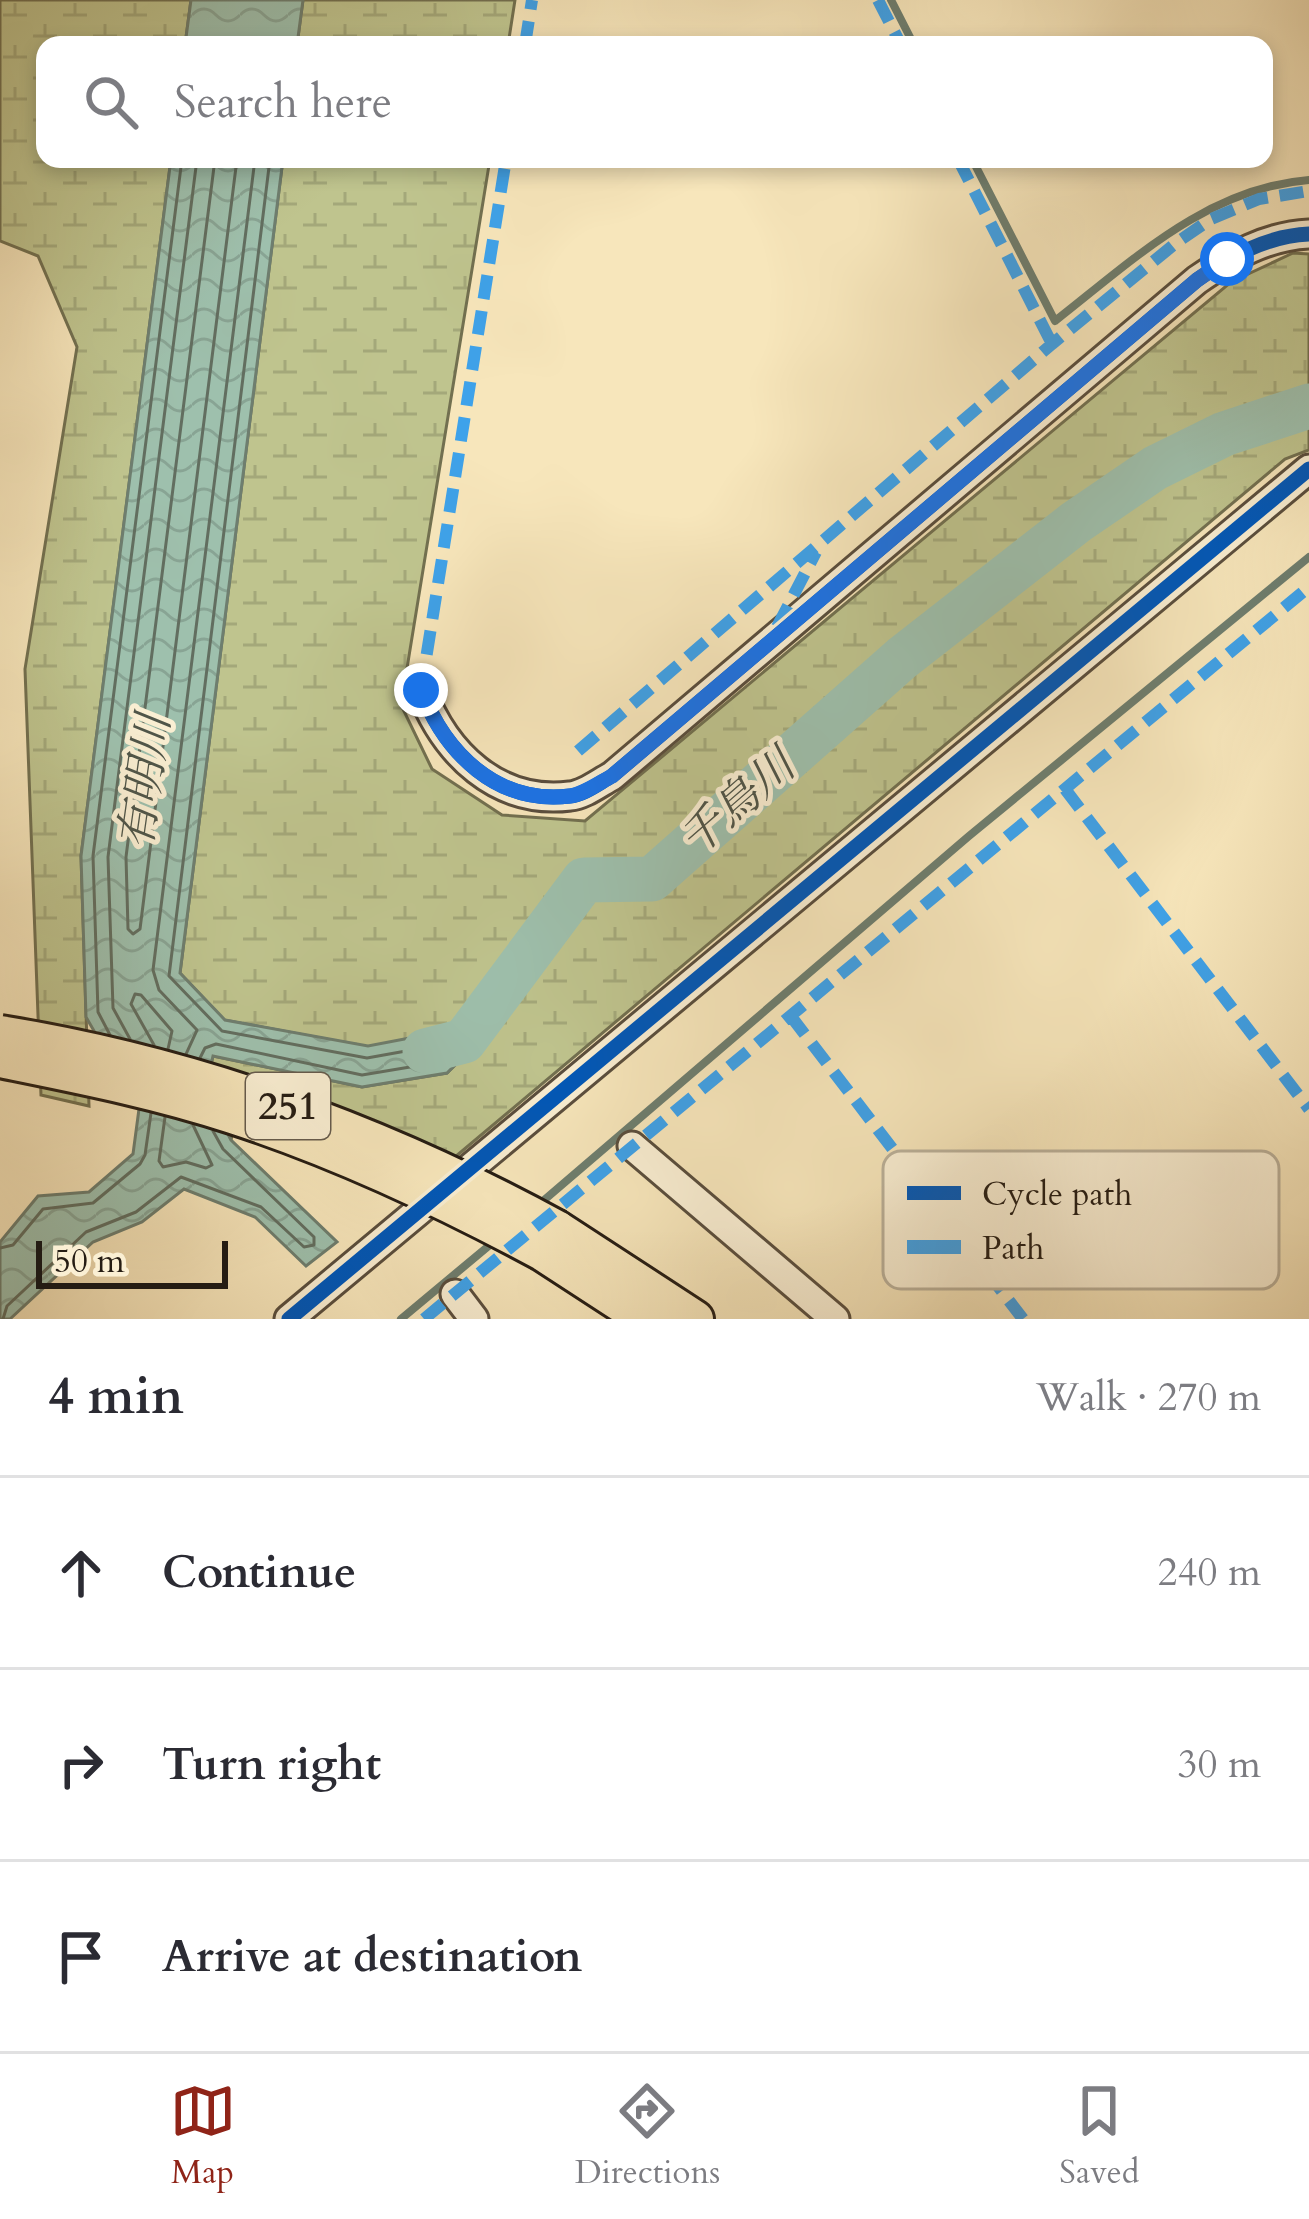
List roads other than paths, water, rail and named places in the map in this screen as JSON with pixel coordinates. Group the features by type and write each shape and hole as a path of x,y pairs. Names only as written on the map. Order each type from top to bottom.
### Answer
{"highway":[{"name":"251","path":"0,1034 117,1055 234,1087 349,1128 447,1171 550,1240 695,1319"},
{"name":"251","path":"0,1059 110,1081 231,1114 344,1156 550,1240 645,1319"}],"street":[{"path":"421,690 432,719 454,751 490,781 526,795 574,796 612,776 1197,280 1256,245 1286,235 1309,234"},
{"path":"289,1319 1309,469"},
{"path":"632,1146 835,1319"},
{"path":"454,1294 474,1319"}],"water":[{"path":"191,0 303,0 298,36 186,36"},
{"name":"有明川","path":"170,168 282,168 180,973 225,1020 368,1046 499,1021 447,1073 362,1087 213,1056 205,1090 231,1140 337,1242 306,1266 255,1217 184,1189 142,1222 93,1242 10,1319 0,1319 0,1242 38,1196 89,1192 133,1154 139,1109 86,1017 81,856"}],"waterway":[{"path":"891,0 909,36"},
{"path":"977,168 1055,321 1142,252 1204,212 1272,186 1309,180"},
{"name":"千鳥川","path":"425,1051 464,1041 584,880 652,879 902,658 1076,522 1155,468 1224,434 1309,406"},
{"path":"536,1207 969,836 1309,557"},
{"path":"401,1319 497,1239"}]}
